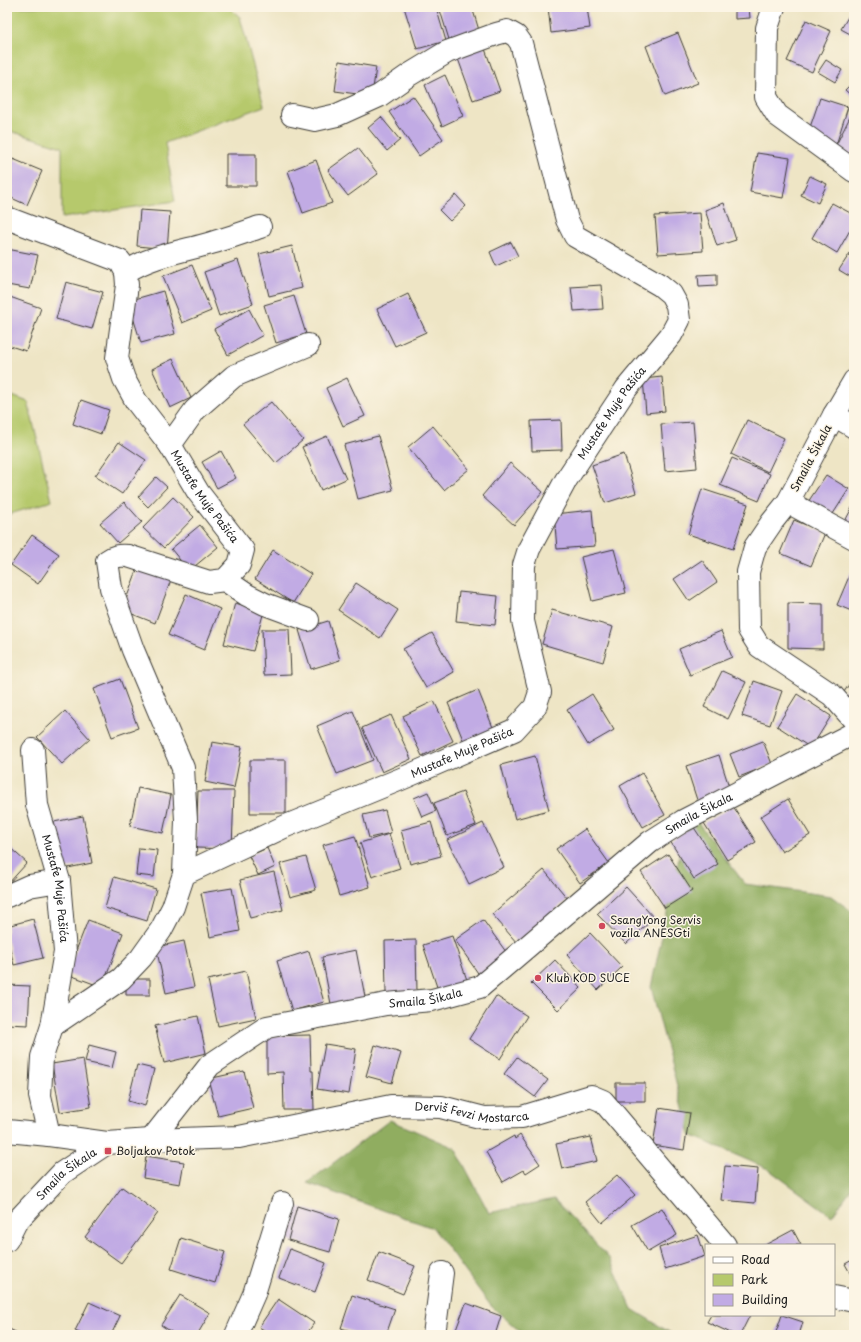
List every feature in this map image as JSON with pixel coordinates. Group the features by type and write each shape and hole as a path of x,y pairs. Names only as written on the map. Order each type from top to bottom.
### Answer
{"street":[{"path":"774,7 767,28 766,97 777,115 854,172"},
{"name":"Mustafe Muje Pašića","path":"184,874 286,826 402,779 514,730 535,707 540,692 523,621 524,566 529,549 566,480 608,415 626,389 671,335 679,320 677,305 671,294 575,236 567,220 521,43 516,36 507,31 447,52 409,75 379,96 337,116 315,120 292,115"},
{"path":"7,218 120,261 126,272 150,260 207,245 260,227"},
{"name":"Mustafe Muje Pašića","path":"126,272 127,285 117,358 124,379 136,401 170,445 198,492 243,550 239,566 225,580"},
{"path":"170,445 195,410 234,376 308,345"},
{"name":"Smaila Šikala","path":"854,381 834,415 788,502 755,547 748,572 749,630 759,646 832,695 854,720"},
{"name":"Smaila Šikala","path":"834,415 854,427"},
{"name":"Smaila Šikala","path":"788,502 854,538"},
{"path":"52,1026 121,979 141,958 161,930 173,907 184,874 186,820 183,768 133,650 111,588 107,561 119,555 128,556 209,582 225,580 247,595 265,604 308,620"},
{"name":"Smaila Šikala","path":"7,1240 16,1222 62,1173 107,1143 151,1140 210,1065 267,1028 386,1004 432,1000 480,987 650,842 682,821 854,733"},
{"name":"Mustafe Muje Pašića","path":"33,750 37,805 59,882 65,952 52,1026 42,1058 40,1096 49,1135"},
{"path":"7,896 29,886 59,882"},
{"name":"Derviš Fevzi Mostarca","path":"151,1140 239,1137 391,1106 441,1107 484,1118 522,1117 591,1096 603,1101 724,1244"},
{"path":"7,1131 107,1143"},
{"path":"236,1335 254,1294 282,1203"},
{"path":"434,1335 442,1273"},
{"path":"835,1297 854,1301"}],"green space":[{"path":"7,7 228,7 240,17 264,106 165,143 175,201 62,218 62,147 7,130"},
{"path":"7,394 28,402 52,501 7,515"},
{"path":"689,811 745,884 831,896 854,913 854,1185 832,1216 768,1169 690,1135 651,987"},
{"path":"390,1120 455,1148 489,1213 554,1199 610,1259 632,1309 674,1335 524,1335 491,1306 433,1228 307,1183"}],"building":[{"path":"404,7 436,7 446,41 417,49"},
{"path":"439,7 472,7 481,37 451,46"},
{"path":"548,7 587,7 590,28 551,33"},
{"path":"749,8 750,18 735,19 735,9"},
{"path":"851,12 854,14 854,36 841,29"},
{"path":"806,20 831,31 812,72 787,61"},
{"path":"678,33 698,83 665,96 646,46"},
{"path":"484,46 500,91 473,100 457,56"},
{"path":"826,60 842,70 835,82 818,72"},
{"path":"339,61 376,67 372,96 335,91"},
{"path":"445,75 463,116 442,126 425,85"},
{"path":"854,81 854,98 845,90"},
{"path":"413,96 443,139 419,156 389,112"},
{"path":"820,98 848,107 836,145 851,115 854,117 854,157 807,136"},
{"path":"381,117 400,140 387,151 368,128"},
{"path":"358,148 378,174 348,196 328,170"},
{"path":"757,153 790,158 783,198 750,192"},
{"path":"226,154 256,154 256,186 226,186"},
{"path":"13,159 42,171 27,205 7,196 7,172"},
{"path":"316,160 332,203 303,213 288,171"},
{"path":"810,176 827,184 818,203 801,195"},
{"path":"456,195 466,206 450,221 439,210"},
{"path":"724,203 736,240 717,246 705,210"},
{"path":"832,203 854,215 854,223 837,253 812,238"},
{"path":"140,210 170,212 167,249 137,246"},
{"path":"700,213 703,251 658,254 655,216"},
{"path":"511,242 518,256 496,266 490,252"},
{"path":"292,246 302,288 269,296 259,254"},
{"path":"854,247 854,279 839,270"},
{"path":"7,249 38,255 30,289 7,285"},
{"path":"238,260 253,304 219,316 204,272"},
{"path":"192,265 211,311 182,323 163,276"},
{"path":"717,274 717,286 699,287 698,275"},
{"path":"66,282 103,292 92,329 56,319"},
{"path":"601,285 603,309 574,311 571,287"},
{"path":"163,291 175,334 141,343 128,301"},
{"path":"408,294 426,332 395,346 377,309"},
{"path":"7,296 41,308 26,351 7,345"},
{"path":"294,296 306,334 276,343 264,305"},
{"path":"249,309 263,335 228,355 214,329"},
{"path":"173,359 191,398 170,408 152,369"},
{"path":"662,377 665,411 646,413 643,379"},
{"path":"347,378 365,416 343,426 326,388"},
{"path":"81,400 109,410 101,434 73,424"},
{"path":"271,402 303,440 276,463 243,424"},
{"path":"561,420 562,450 532,451 531,421"},
{"path":"747,420 784,438 768,472 731,454"},
{"path":"693,422 697,468 665,471 661,424"},
{"path":"433,426 469,469 444,490 408,447"},
{"path":"327,436 346,479 321,490 302,447"},
{"path":"378,436 393,490 358,499 344,445"},
{"path":"119,442 146,460 122,494 95,476"},
{"path":"221,451 236,478 217,488 202,462"},
{"path":"624,454 636,493 605,503 592,465"},
{"path":"732,458 770,474 759,501 720,485"},
{"path":"510,463 543,492 514,525 482,496"},
{"path":"826,475 849,489 831,517 808,502"},
{"path":"156,477 167,487 148,507 138,497"},
{"path":"702,489 748,504 733,549 688,534"},
{"path":"173,497 194,517 164,548 143,528"},
{"path":"124,502 142,522 118,543 100,523"},
{"path":"854,504 854,530 843,525"},
{"path":"592,510 595,546 557,549 554,514"},
{"path":"794,520 825,533 811,566 780,553"},
{"path":"200,525 218,547 189,571 171,549"},
{"path":"32,535 59,554 38,584 11,565"},
{"path":"614,549 626,593 592,601 581,557"},
{"path":"273,550 311,574 293,603 255,579"},
{"path":"702,560 717,582 689,601 674,579"},
{"path":"139,565 172,577 155,623 122,610"},
{"path":"851,572 854,573 854,612 837,605"},
{"path":"356,583 398,610 380,638 338,610"},
{"path":"459,592 498,596 495,625 456,621"},
{"path":"186,594 220,609 204,650 168,635"},
{"path":"235,603 264,611 253,651 224,644"},
{"path":"788,603 823,604 823,649 788,648"},
{"path":"552,610 613,627 603,662 542,644"},
{"path":"328,621 340,660 311,669 299,630"},
{"path":"262,629 289,629 291,674 264,675"},
{"path":"721,631 732,657 690,675 679,649"},
{"path":"432,633 454,672 426,688 403,649"},
{"path":"722,671 746,682 728,719 704,707"},
{"path":"854,677 854,702 842,695"},
{"path":"120,679 138,728 112,737 94,689"},
{"path":"754,681 782,691 770,725 742,716"},
{"path":"478,690 494,730 464,742 448,703"},
{"path":"592,694 614,730 588,745 567,710"},
{"path":"797,694 831,716 811,748 777,726"},
{"path":"434,701 453,741 422,756 403,716"},
{"path":"65,711 90,739 62,764 37,737"},
{"path":"353,711 373,760 337,774 317,726"},
{"path":"391,715 411,759 382,772 362,728"},
{"path":"763,741 772,764 739,777 730,754"},
{"path":"212,742 242,747 234,788 205,782"},
{"path":"719,755 731,793 698,803 686,766"},
{"path":"535,756 549,810 515,819 501,765"},
{"path":"250,760 286,760 286,813 250,813"},
{"path":"642,773 665,815 643,827 620,786"},
{"path":"138,788 171,795 163,833 130,826"},
{"path":"198,791 234,791 232,849 196,848"},
{"path":"428,792 436,811 422,817 414,798"},
{"path":"463,792 476,825 447,836 434,803"},
{"path":"788,799 810,835 782,852 760,817"},
{"path":"733,806 756,842 727,860 704,823"},
{"path":"385,810 391,833 369,838 363,815"},
{"path":"83,816 92,863 63,869 54,822"},
{"path":"431,822 441,856 410,864 401,830"},
{"path":"483,823 504,867 469,884 447,840"},
{"path":"693,826 718,864 694,879 670,841"},
{"path":"585,829 609,863 580,883 556,849"},
{"path":"389,834 400,868 372,877 360,843"},
{"path":"355,836 370,887 339,896 323,845"},
{"path":"7,845 27,863 7,885"},
{"path":"139,848 157,850 154,877 136,875"},
{"path":"267,848 275,867 258,875 249,856"},
{"path":"668,854 692,891 665,908 641,872"},
{"path":"306,857 316,890 290,897 280,864"},
{"path":"544,870 568,899 517,943 492,914"},
{"path":"274,872 283,910 250,918 240,880"},
{"path":"114,877 156,889 147,921 105,908"},
{"path":"626,887 654,918 626,944 597,914"},
{"path":"232,888 240,931 210,937 201,893"},
{"path":"33,919 43,958 14,965 7,938 7,926"},
{"path":"88,920 123,933 102,987 67,974"},
{"path":"483,920 509,956 480,976 455,940"},
{"path":"590,933 622,967 598,990 567,955"},
{"path":"452,936 468,983 439,993 423,945"},
{"path":"416,940 417,993 386,993 385,941"},
{"path":"184,941 194,987 166,993 156,947"},
{"path":"356,950 366,1002 332,1009 322,957"},
{"path":"309,951 324,1002 292,1011 277,961"},
{"path":"555,960 581,988 558,1010 531,983"},
{"path":"246,971 256,1018 218,1026 208,980"},
{"path":"126,979 150,979 150,995 126,995"},
{"path":"7,985 30,986 28,1025 7,1024"},
{"path":"496,996 527,1016 500,1059 469,1039"},
{"path":"198,1016 206,1053 164,1063 155,1026"},
{"path":"310,1035 314,1110 284,1110 283,1072 267,1073 267,1036"},
{"path":"325,1044 356,1049 349,1094 317,1089"},
{"path":"89,1045 116,1052 112,1068 85,1062"},
{"path":"375,1045 401,1053 392,1083 366,1076"},
{"path":"517,1057 548,1080 535,1097 504,1074"},
{"path":"83,1059 91,1107 60,1112 52,1064"},
{"path":"137,1065 154,1069 145,1106 128,1101"},
{"path":"244,1071 253,1108 218,1116 208,1079"},
{"path":"616,1083 645,1083 645,1101 616,1101"},
{"path":"659,1108 690,1113 684,1150 653,1145"},
{"path":"520,1135 540,1164 526,1173 524,1170 503,1182 486,1152 514,1136 515,1139"},
{"path":"591,1137 597,1161 562,1169 556,1144"},
{"path":"146,1156 184,1162 180,1184 143,1178"},
{"path":"725,1166 758,1169 755,1203 721,1200"},
{"path":"617,1175 635,1195 602,1223 585,1202"},
{"path":"122,1187 158,1213 121,1263 85,1237"},
{"path":"297,1206 339,1219 330,1252 288,1240"},
{"path":"662,1208 677,1235 648,1252 632,1225"},
{"path":"793,1230 800,1244 767,1244"},
{"path":"698,1235 705,1256 665,1269 659,1248"},
{"path":"181,1238 225,1252 215,1283 171,1269"},
{"path":"290,1249 326,1263 315,1292 279,1278"},
{"path":"379,1252 415,1266 403,1294 368,1280"},
{"path":"854,1259 854,1280 845,1264"},
{"path":"180,1295 210,1313 197,1335 176,1335 161,1325"},
{"path":"352,1295 395,1309 386,1335 363,1335 341,1328"},
{"path":"278,1299 314,1323 306,1335 272,1335 259,1327"},
{"path":"89,1302 120,1316 111,1335 84,1335 75,1331"},
{"path":"466,1303 501,1316 495,1335 454,1335"},
{"path":"710,1316 750,1316 740,1335 735,1335 707,1322"},
{"path":"782,1316 803,1322 799,1335 775,1335"},
{"path":"7,1328 22,1335 7,1335"}],"place":[{"name":"SsangYong Servis vozila ANESGti","path":"602,926"},
{"name":"Klub KOD SUCE","path":"538,978"},
{"name":"Boljakov Potok","path":"108,1151"}]}
